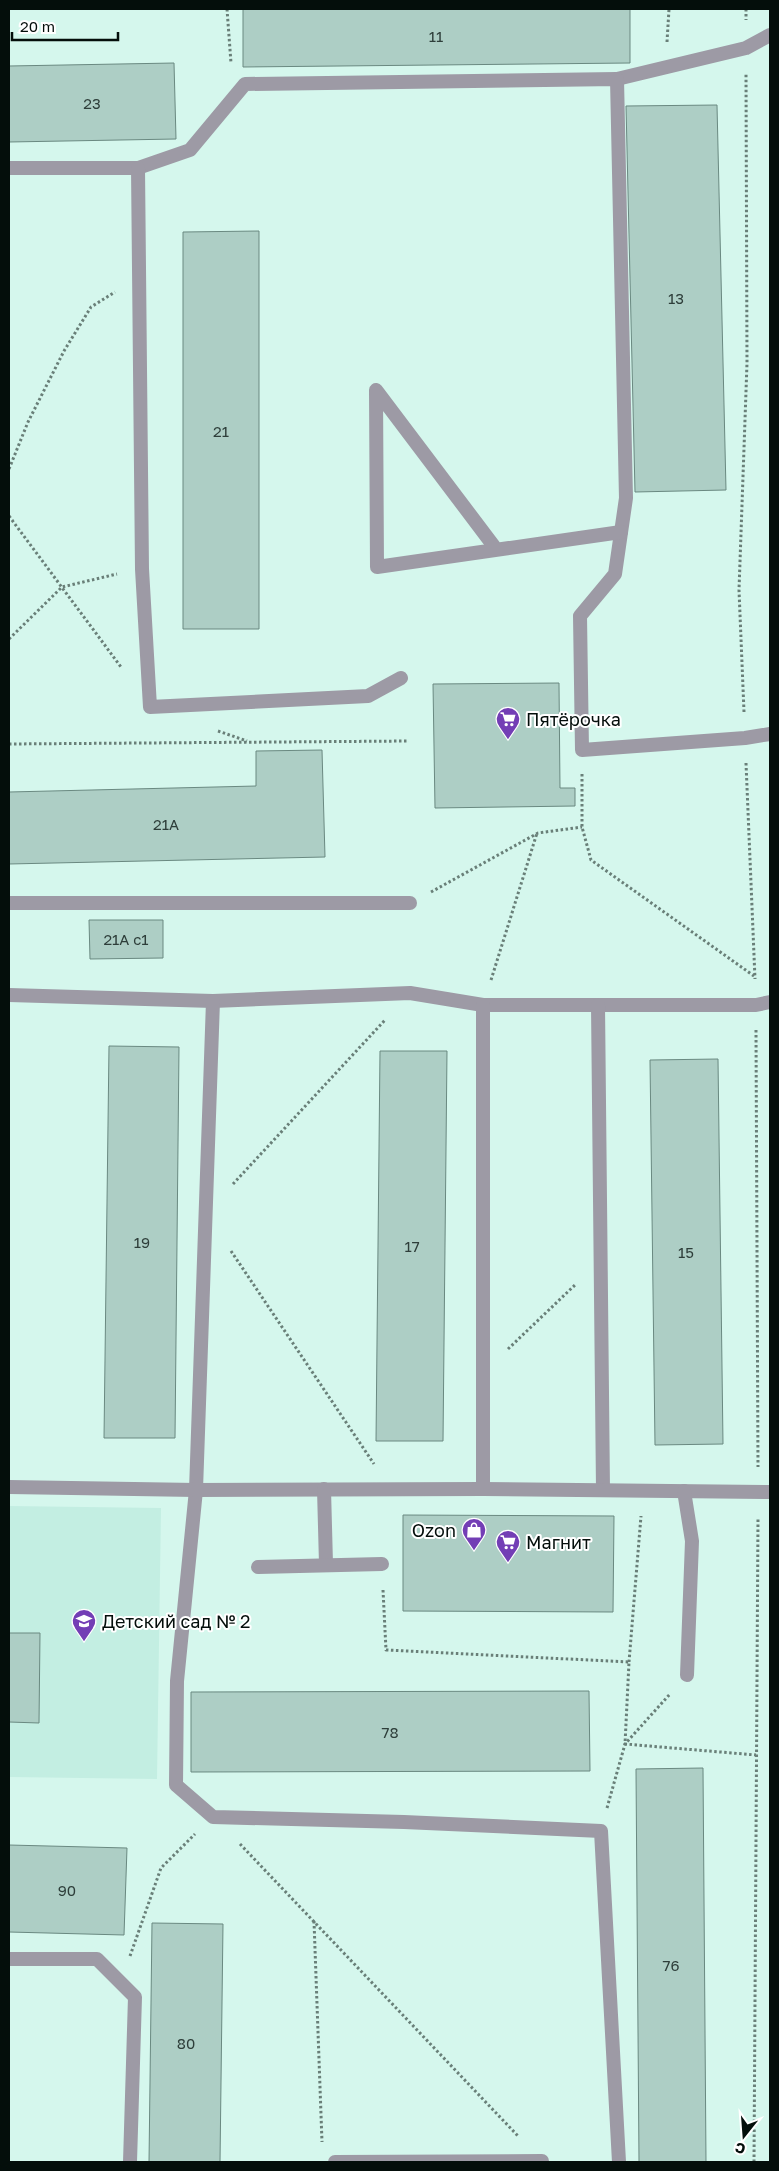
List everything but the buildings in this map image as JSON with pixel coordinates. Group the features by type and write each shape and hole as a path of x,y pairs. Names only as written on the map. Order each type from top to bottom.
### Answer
{"lane":[{"path":"9,168 138,168 190,150 246,84 616,79 746,48 770,35"},
{"path":"616,79 626,498 615,574 580,616 582,750 745,738 770,734"},
{"path":"138,168 142,568 150,706 368,696 401,678"},
{"path":"496,549 376,390 377,567 621,532"},
{"path":"9,903 410,903"},
{"path":"9,995 213,1001 410,993 484,1005 756,1005 770,1002"},
{"path":"213,1001 196,1490 177,1681 176,1785 213,1816 601,1831 619,2162"},
{"path":"483,1489 484,1005"},
{"path":"598,1005 603,1490"},
{"path":"9,1487 196,1490 483,1489 764,1492"},
{"path":"324,1489 326,1564"},
{"path":"684,1491 692,1541 688,1675"},
{"path":"258,1567 382,1564"},
{"path":"9,1960 97,1959 135,1997 130,2162"},
{"path":"335,2162 542,2161"}],"path":[{"path":"227,9 233,98"},
{"path":"665,67 669,9"},
{"path":"741,9 746,11 747,363 739,590 756,1005 764,1492 756,1755 754,2162"},
{"path":"9,468 28,422 64,351 91,307 140,276"},
{"path":"9,516 150,706"},
{"path":"9,639 62,587 142,568"},
{"path":"214,729 250,742"},
{"path":"9,744 409,741"},
{"path":"582,750 582,828 591,860 754,976"},
{"path":"410,903 538,833 582,828"},
{"path":"484,1005 538,833"},
{"path":"391,1490 206,1214 410,993"},
{"path":"483,1374 601,1260"},
{"path":"601,1831 625,1744 629,1662 643,1491"},
{"path":"382,1564 386,1650 629,1662"},
{"path":"625,1744 688,1675"},
{"path":"625,1744 756,1755"},
{"path":"121,1983 161,1868 213,1816 542,2161"},
{"path":"314,1920 322,2143"}],"shaded area":[{"name":"Детский сад № 2","path":"9,1506 161,1508 157,1779 9,1777"}],"place":[{"name":"Пятёрочка","path":"508,740"},
{"name":"Ozon","path":"474,1551"},
{"name":"Магнит","path":"508,1563"},
{"name":"Детский сад № 2","path":"84,1642"}]}
